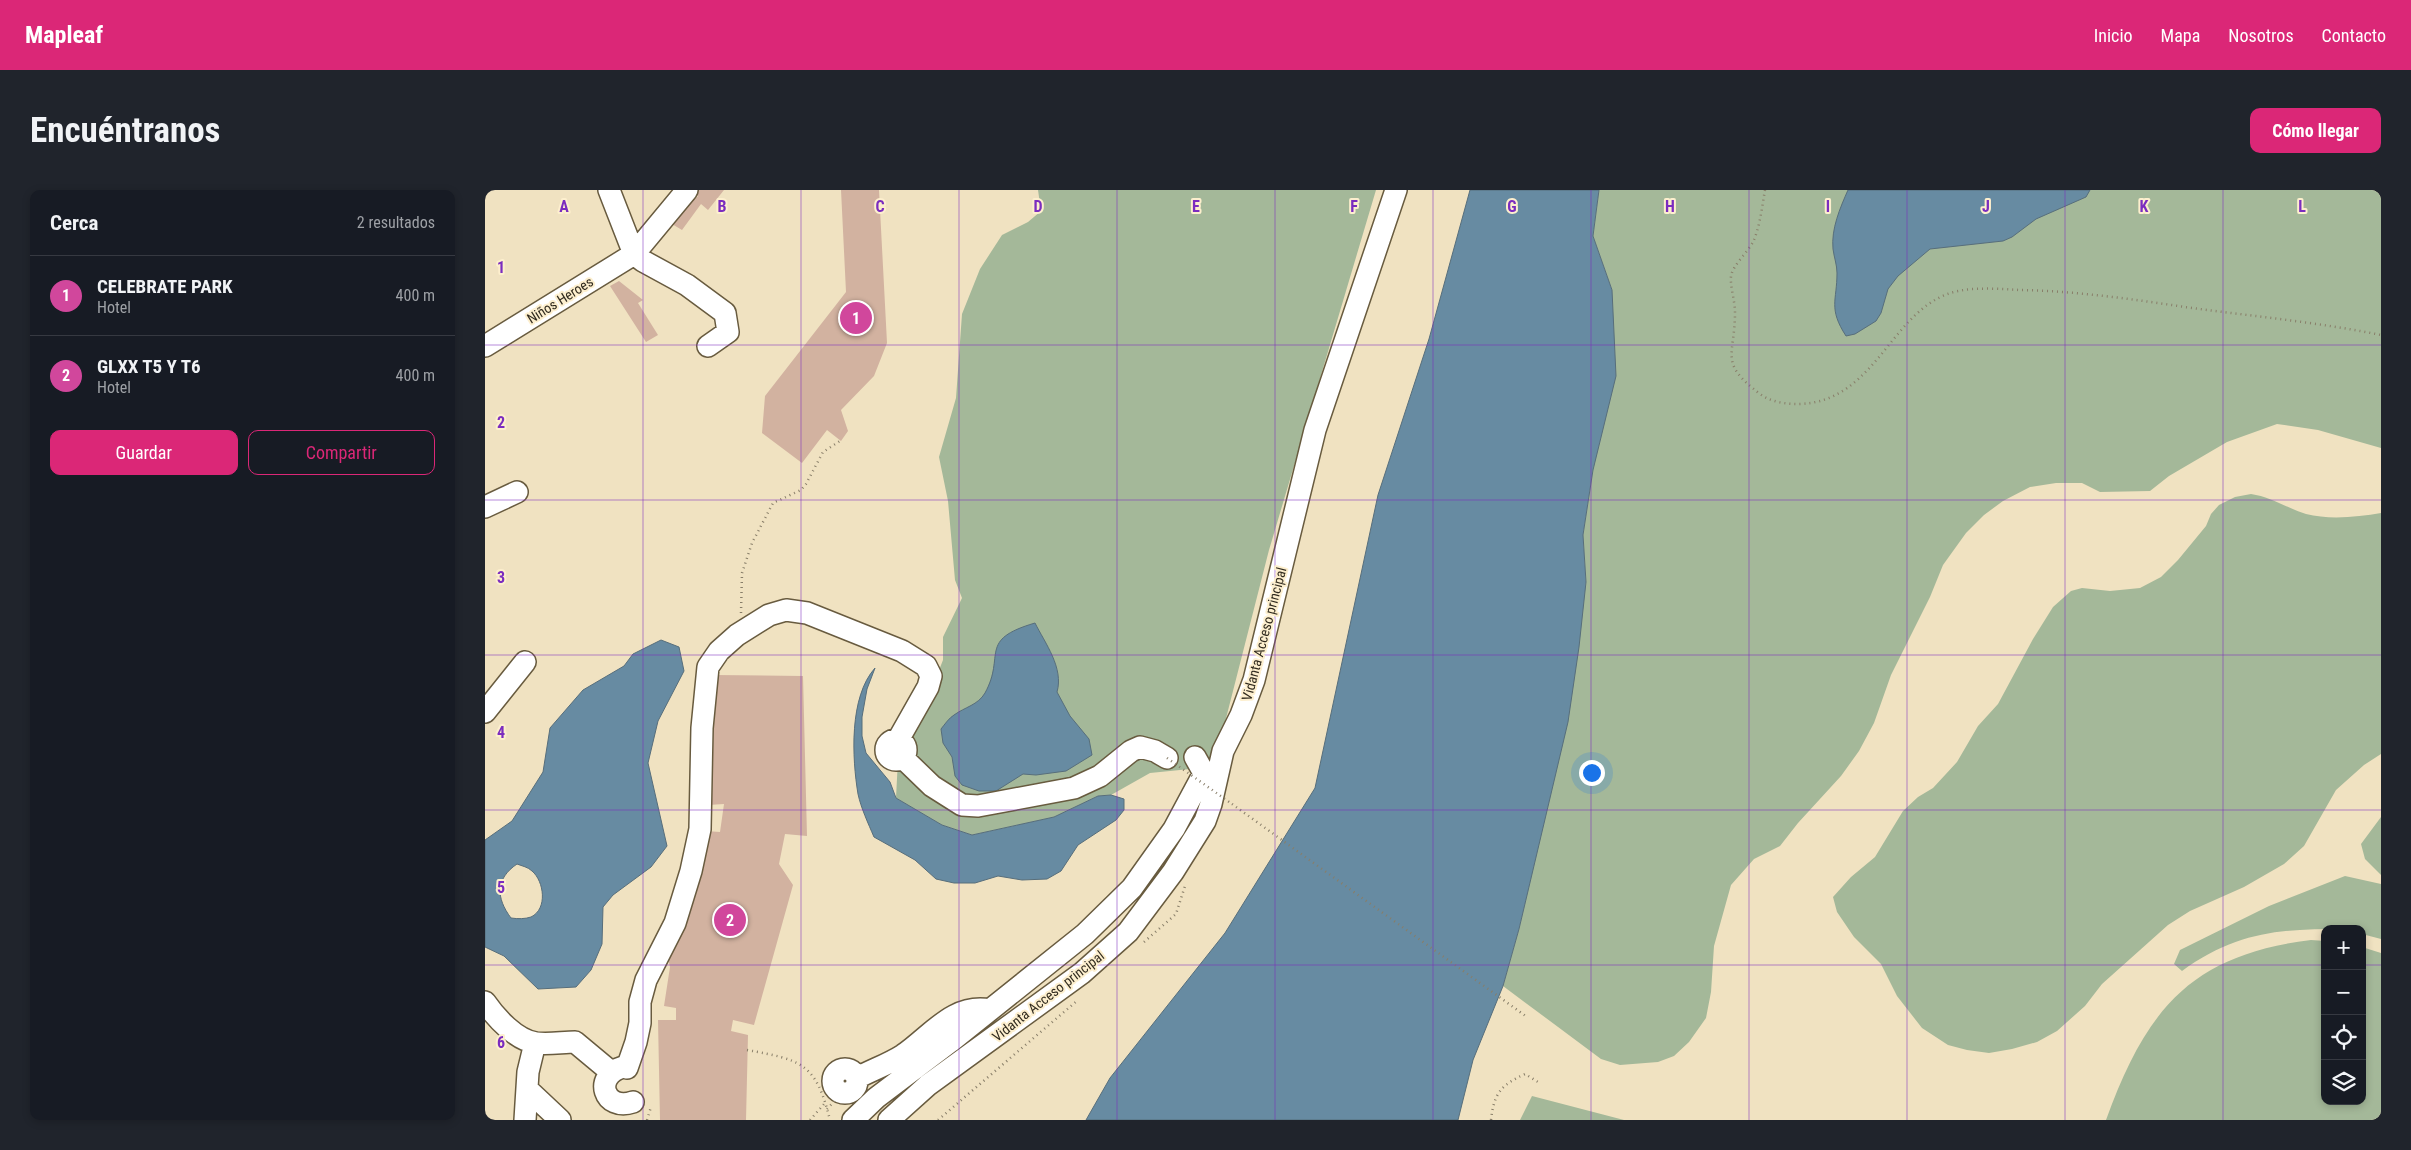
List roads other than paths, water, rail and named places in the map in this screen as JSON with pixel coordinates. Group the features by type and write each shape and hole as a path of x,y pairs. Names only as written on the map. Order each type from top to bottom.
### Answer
{"street":[{"path":"609,190 634,254 687,286 725,313 728,332 708,346"},
{"name":"Niños Heroes","path":"485,346 634,254 687,190"},
{"name":"Vidanta Acceso principal","path":"889,1120 928,1085 1082,973 1128,932 1173,872 1205,821 1211,804 1223,751 1241,715 1254,680 1315,430 1396,190"},
{"path":"485,507 517,492"},
{"path":"633,1102 625,1105 616,1103 609,1098 605,1091 605,1083 623,1069 636,1042 640,1023 640,1002 646,980 675,923 691,870 700,829 702,728 708,668 719,651 743,632 769,616 786,610 807,613 919,660 926,666 931,676 928,688 901,749 933,786 962,805 978,806 1074,788 1100,776 1131,751 1140,747 1155,751 1167,758"},
{"path":"485,712 525,662"},
{"path":"853,1120 876,1098 1085,934 1132,888 1174,829 1204,773 1195,757"},
{"path":"485,1002 502,1022 515,1033 535,1043 575,1042 623,1069"},
{"path":"841,1091 902,1056 935,1027 956,1014 978,1008 990,1010"},
{"path":"525,1120 528,1072 535,1043"},
{"path":"527,1089 560,1120"}],"water":[{"path":"1470,190 1599,190 1593,236 1612,290 1616,376 1593,470 1583,535 1586,582 1568,722 1519,929 1503,986 1473,1060 1458,1120 1086,1120 1110,1078 1225,933 1315,788 1378,495 1429,339"},
{"path":"1848,190 2090,190 2086,197 2036,219 2012,237 2003,241 1930,249 1898,276 1888,289 1881,313 1876,321 1855,334 1846,336 1835,311 1837,267 1833,249 1833,234"},
{"path":"1035,623 1056,665 1058,674 1057,692 1070,716 1089,739 1092,755 1066,771 1036,775 1023,774 996,791 979,791 962,785 955,776 952,757 943,743 941,729 952,716 975,703 985,693 991,680 999,643 1017,629"},
{"path":"661,640 679,647 684,671 658,721 648,763 667,846 651,867 613,895 603,907 602,944 591,970 576,987 538,989 504,956 485,947 485,840 512,821 543,772 550,728 583,690 624,666 633,654","holes":["517,864 529,868 536,876 541,888 542,902 540,908 531,917 511,918 506,911 501,896 501,882"]},
{"path":"875,668 867,689 862,717 862,736 866,753 890,782 896,798 942,825 972,835 1054,817 1098,796 1111,795 1124,799 1124,810 1116,820 1078,845 1061,871 1047,879 1022,880 998,876 975,883 954,883 936,879 915,860 874,837 859,799 854,763 857,711 867,680"}],"place":[{"name":"CELEBRATE PARK","path":"856,318"},
{"name":"GLXX T5 Y T6","path":"730,920"}]}
